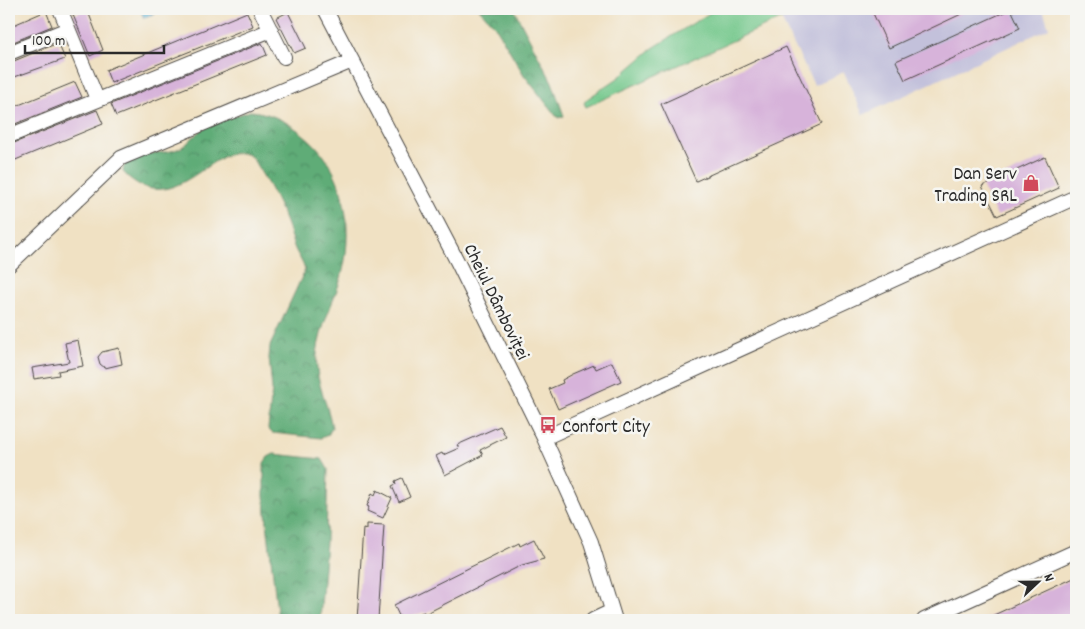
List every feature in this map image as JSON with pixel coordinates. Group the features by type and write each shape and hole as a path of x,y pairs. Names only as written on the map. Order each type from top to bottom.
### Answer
{"street":[{"path":"60,9 97,99"},
{"path":"260,9 284,57"},
{"name":"Cheiul Dâmboviței","path":"325,9 453,254 544,438 591,542 614,616"},
{"path":"9,53 68,29"},
{"path":"9,136 271,30"},
{"path":"9,265 121,158 352,61"},
{"path":"544,438 1076,197"},
{"path":"924,620 1076,551"},
{"path":"595,620 614,616"}],"shaded area":[{"path":"803,9 1043,9 1049,28 863,115 844,72 814,85 781,19"}],"green space":[{"path":"479,9 514,9 552,82 564,116 558,118 556,116 524,75 495,26"},
{"path":"716,9 803,9 586,107 584,103 587,99 618,78 653,48"},
{"path":"250,111 268,114 284,121 313,143 334,172 345,206 347,243 345,261 341,278 321,334 317,354 319,382 332,428 328,435 321,438 272,433 268,429 272,389 269,358 270,346 305,270 276,200 253,159 250,156 237,153 223,157 177,185 160,189 142,186 123,172 129,160 135,157 180,148 211,124"},
{"path":"274,454 322,459 328,469 326,542 320,620 278,620 264,496 264,463 268,457"}],"water":[{"path":"140,9 165,9 144,18"}],"building":[{"path":"87,9 103,50 90,56 73,15"},
{"path":"871,9 972,9 889,48"},
{"path":"1011,9 1020,28 905,80 896,61"},
{"path":"46,11 52,26 11,43 9,27"},
{"path":"247,12 253,26 111,83 106,70"},
{"path":"288,12 306,48 294,53 276,18"},
{"path":"58,43 65,59 9,79 9,63"},
{"path":"262,43 267,55 116,116 111,104"},
{"path":"786,47 822,124 696,181 661,104"},
{"path":"75,82 82,97 15,124 9,109"},
{"path":"97,110 103,124 13,161 9,145"},
{"name":"Dan Serv Trading SRL","path":"1045,157 1059,188 997,216 982,186"},
{"path":"78,340 83,366 58,371 59,375 34,379 32,368 69,362 65,343"},
{"path":"119,348 122,364 105,368 100,364 98,357 102,352"},
{"path":"612,362 621,381 558,409 549,389 563,383 562,380 573,374 594,365 596,369"},
{"path":"500,426 506,437 480,450 483,455 445,475 436,456 459,448 457,445"},
{"path":"402,478 410,497 399,502 392,486 396,484 395,481"},
{"path":"377,490 392,498 383,518 367,511 372,493 375,495"},
{"path":"367,524 384,525 378,620 357,620 363,528 367,529"},
{"path":"534,539 544,559 522,565 425,614 424,612 401,620 394,605 519,543 520,546"},
{"path":"1076,577 1076,620 983,620"}],"place":[{"name":"Dan Serv Trading SRL","path":"1031,183"},
{"name":"Confort City","path":"548,425"}]}
